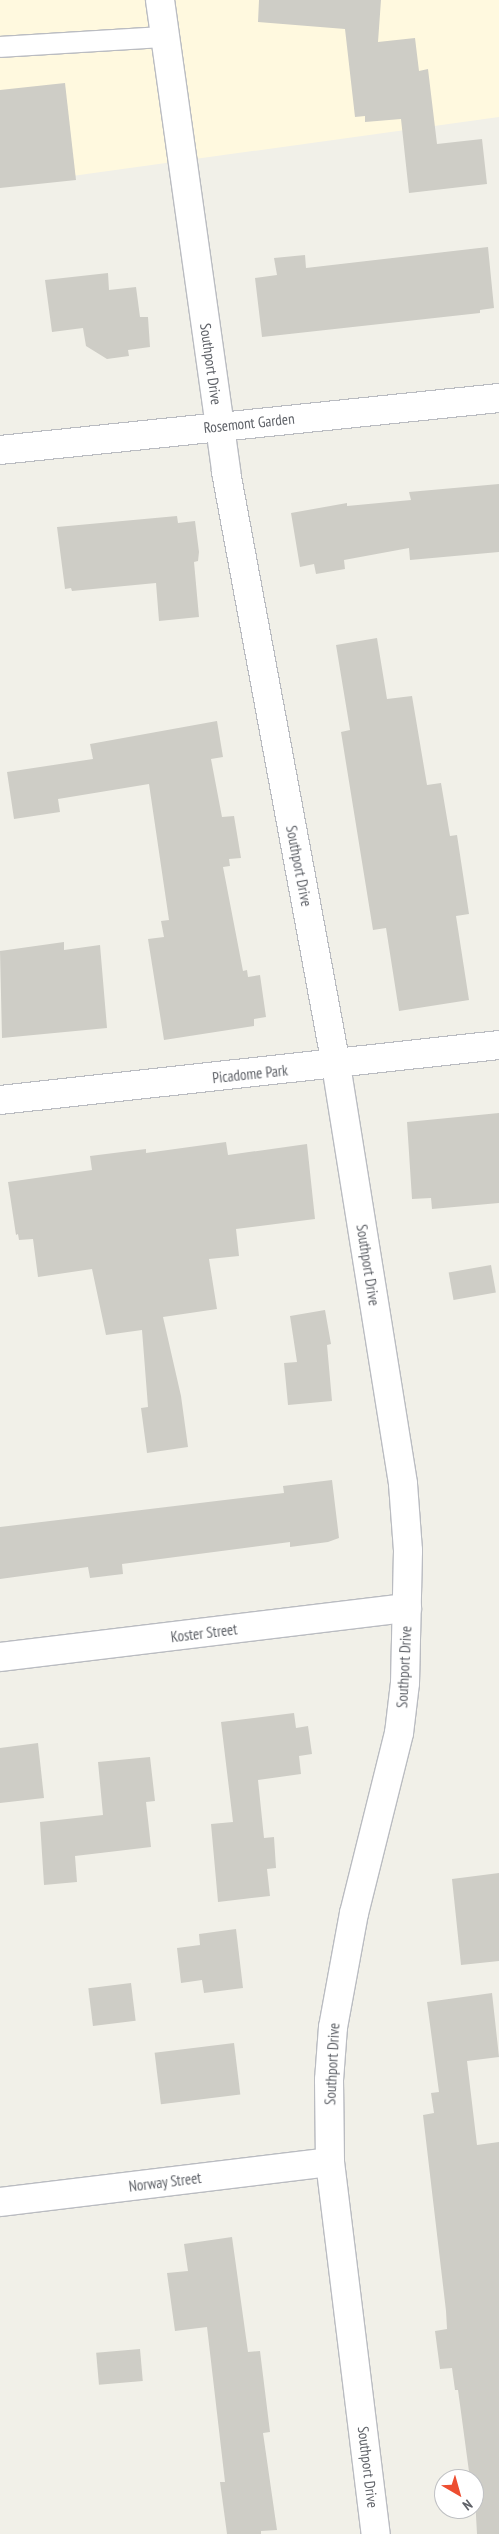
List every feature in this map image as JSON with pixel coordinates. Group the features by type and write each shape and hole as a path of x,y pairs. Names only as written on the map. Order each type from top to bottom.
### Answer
{"street":[{"name":"Southport Drive","path":"160,0 220,426 336,1065 403,1484 408,1551 405,1683 399,1733 354,1913 333,2027 329,2080 330,2162 376,2534"},
{"name":"Rosemont Garden","path":"0,450 499,398"},
{"name":"Picadome Park","path":"0,1100 336,1065 499,1045"},
{"name":"Koster Street","path":"0,1657 407,1608"},
{"name":"Norway Street","path":"0,2202 330,2162"}],"lane":[{"path":"0,47 165,37"}],"shaded area":[{"path":"0,0 499,0 499,117 0,186"}],"building":[{"path":"259,0 381,0 378,42 415,38 419,71 428,69 437,144 482,139 487,184 409,193 401,119 365,122 365,116 355,117 345,29 258,22"},
{"path":"65,83 76,180 0,188 0,90"},
{"path":"488,247 494,308 480,310 480,313 262,337 255,278 277,275 274,258 305,255 306,268"},
{"path":"108,273 109,290 136,287 140,317 148,317 150,347 128,350 129,356 107,359 86,346 83,328 52,332 45,280"},
{"path":"499,484 499,552 410,560 409,548 344,560 345,569 316,574 314,564 300,567 291,513 347,503 347,506 411,500 409,492"},
{"path":"177,516 178,523 195,521 199,552 198,561 194,562 199,617 159,621 156,583 72,591 71,588 65,589 57,527"},
{"path":"377,638 387,699 412,696 427,785 441,783 450,836 457,835 469,914 456,916 469,1000 399,1011 386,928 373,930 341,732 350,730 336,645"},
{"path":"217,721 223,757 211,759 222,817 234,816 241,858 229,859 230,866 223,867 243,971 247,970 248,977 260,975 266,1017 254,1019 254,1026 164,1040 148,939 164,937 161,921 169,920 149,784 58,799 60,812 14,819 7,772 93,759 90,744"},
{"path":"64,942 64,950 100,945 107,1028 2,1038 0,951"},
{"path":"499,1113 499,1203 432,1209 431,1198 412,1199 407,1122"},
{"path":"226,1142 228,1155 307,1144 315,1219 236,1229 239,1256 209,1259 217,1309 163,1317 181,1396 188,1447 147,1453 141,1408 148,1407 142,1330 106,1335 92,1269 38,1277 33,1239 19,1240 18,1234 16,1235 8,1182 92,1170 90,1156 146,1149 146,1153"},
{"path":"491,1265 496,1293 454,1300 449,1272"},
{"path":"325,1310 331,1344 327,1345 332,1401 288,1405 284,1363 297,1362 290,1316"},
{"path":"332,1480 339,1538 328,1542 290,1547 290,1542 122,1564 123,1574 90,1578 88,1567 0,1579 0,1527 284,1493 283,1486"},
{"path":"294,1713 296,1728 308,1726 312,1754 299,1756 301,1774 258,1780 264,1838 274,1837 276,1868 267,1869 270,1896 218,1902 211,1824 233,1822 221,1722"},
{"path":"38,1743 44,1798 0,1803 0,1748"},
{"path":"150,1757 155,1801 146,1802 151,1847 75,1856 77,1882 44,1885 40,1822 103,1815 98,1762"},
{"path":"499,1873 499,1961 461,1965 452,1879"},
{"path":"236,1929 243,1988 204,1993 202,1980 181,1983 177,1948 200,1945 199,1934"},
{"path":"131,1983 136,2021 93,2026 88,1988"},
{"path":"492,1993 499,2057 467,2061 477,2145 499,2142 499,2534 477,2534 476,2519 484,2519 484,2469 469,2469 458,2390 455,2390 452,2368 440,2369 435,2331 447,2329 446,2311 423,2115 434,2113 431,2093 439,2092 427,2002"},
{"path":"234,2043 240,2095 161,2104 155,2053"},
{"path":"232,2237 248,2352 260,2351 270,2432 263,2433 277,2530 261,2531 261,2534 227,2534 220,2482 225,2482 207,2327 175,2331 167,2273 188,2271 184,2244"},
{"path":"140,2349 143,2381 99,2385 96,2353"}]}
